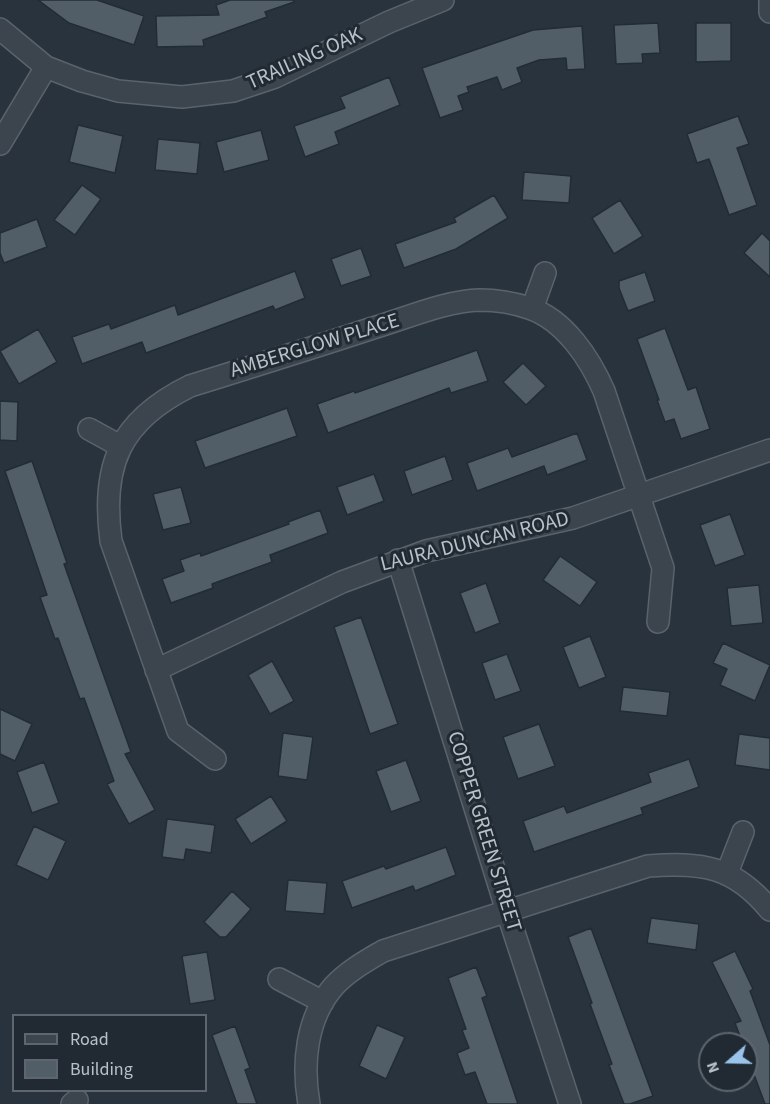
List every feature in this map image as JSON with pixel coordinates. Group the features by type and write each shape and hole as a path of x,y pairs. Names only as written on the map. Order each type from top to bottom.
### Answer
{"street":[{"name":"TRAILING OAK","path":"0,29 46,67 99,86 145,95 182,96 233,91 275,77 389,22 442,0"},
{"path":"770,0 770,12"},
{"path":"0,144 46,67"},
{"path":"532,309 545,273"},
{"name":"AMBERGLOW PLACE","path":"215,759 178,730 111,541 107,513 109,482 120,446 133,427 148,412 190,386 457,304 479,300 509,302 532,309 562,330 594,368 663,568 658,622"},
{"path":"89,429 120,446"},
{"name":"LAURA DUNCAN ROAD","path":"156,670 342,582 398,560 450,545 573,518 770,450"},
{"name":"COPPER GREEN STREET","path":"398,560 507,911 570,1104"},
{"path":"727,873 742,832"},
{"path":"309,1104 305,1082 306,1059 310,1032 323,1002 334,986 346,975 383,951 648,866 684,865 727,873 760,898 770,910"},
{"path":"279,979 323,1002"}],"building":[{"path":"38,0 97,0 144,16 134,45 69,23"},
{"path":"230,0 293,0 294,2 265,12 267,17 203,40 204,46 157,47 156,16 219,15 216,5"},
{"path":"658,23 660,53 642,54 643,63 616,64 614,25"},
{"path":"696,23 731,23 731,61 696,62"},
{"path":"582,26 585,69 567,70 566,58 539,60 517,68 522,82 502,90 497,77 467,87 469,92 458,96 463,110 440,118 422,68 533,30"},
{"path":"389,77 400,105 335,132 339,144 305,157 294,126 345,108 340,97"},
{"path":"738,116 749,144 737,148 757,205 729,215 709,159 697,163 687,134"},
{"path":"78,125 123,136 115,173 69,162"},
{"path":"261,130 269,160 224,172 216,142"},
{"path":"158,139 200,143 197,174 155,170"},
{"path":"524,172 571,176 569,203 522,200"},
{"path":"82,185 101,199 75,235 54,220"},
{"path":"494,195 508,218 456,249 404,268 395,244 456,222 454,218"},
{"path":"620,200 643,236 614,254 592,218"},
{"path":"37,219 47,247 4,263 0,253 0,233"},
{"path":"762,233 770,241 770,277 744,253"},
{"path":"361,248 371,276 341,286 331,259"},
{"path":"295,271 305,298 275,310 273,306 146,353 142,342 82,364 72,337 109,324 111,329 175,305 178,315"},
{"path":"645,272 655,301 628,311 619,288 619,281"},
{"path":"665,328 688,390 696,387 710,429 681,439 674,419 665,422 637,339"},
{"path":"38,329 57,362 19,384 0,351"},
{"path":"477,350 488,381 451,393 449,388 328,433 317,404"},
{"path":"523,363 546,386 526,405 503,382"},
{"path":"0,401 18,402 17,441 0,440"},
{"path":"287,408 297,436 205,468 195,441"},
{"path":"577,433 587,460 547,475 544,466 477,491 467,463 508,448 512,457"},
{"path":"445,456 453,480 412,495 404,471"},
{"path":"32,461 67,563 64,564 131,752 125,754 155,810 129,824 107,784 114,781 84,698 80,699 40,597 47,595 5,471"},
{"path":"374,474 384,501 347,515 337,487"},
{"path":"181,487 191,523 163,530 153,494"},
{"path":"320,510 328,533 270,555 272,562 212,584 213,588 171,603 162,579 184,571 180,560 200,553 201,556 289,524 288,522"},
{"path":"730,514 745,555 715,566 700,525"},
{"path":"560,556 597,582 580,606 543,580"},
{"path":"486,583 500,623 475,633 460,593"},
{"path":"759,585 763,623 731,626 727,588"},
{"path":"361,617 398,724 370,734 334,627"},
{"path":"590,636 606,677 579,688 563,647"},
{"path":"723,643 770,665 755,701 720,685 727,669 713,663"},
{"path":"507,654 521,691 495,700 482,663"},
{"path":"272,661 294,701 270,714 248,675"},
{"path":"623,687 670,692 667,716 620,711"},
{"path":"0,709 32,724 15,761 0,754"},
{"path":"539,724 555,766 518,779 503,737"},
{"path":"283,733 313,737 307,780 278,776"},
{"path":"739,734 770,738 770,770 735,765"},
{"path":"689,759 699,787 641,808 643,814 534,852 523,821 564,806 567,813 651,782 648,773"},
{"path":"406,760 421,801 391,812 376,771"},
{"path":"44,762 59,803 32,813 17,772"},
{"path":"271,796 287,821 251,844 235,819"},
{"path":"167,819 215,825 211,853 186,849 184,860 162,857"},
{"path":"34,826 66,841 48,880 16,865"},
{"path":"446,847 456,875 415,891 413,886 352,908 342,881 384,866 386,869"},
{"path":"288,880 327,883 324,914 285,911"},
{"path":"232,891 251,909 226,937 220,937 204,922"},
{"path":"651,918 699,924 696,950 647,943"},
{"path":"591,928 653,1096 630,1104 624,1104 609,1065 612,1064 568,937"},
{"path":"735,951 753,989 750,991 770,1045 770,1104 765,1104 758,1085 758,1032 738,1032 735,1023 741,1021 712,962"},
{"path":"207,952 215,1000 190,1004 182,956"},
{"path":"476,967 487,996 482,998 518,1104 487,1104 475,1072 465,1075 457,1053 469,1048 462,1030 466,1029 448,978"},
{"path":"377,1025 405,1037 386,1079 359,1066"},
{"path":"235,1026 250,1068 245,1070 257,1104 237,1104 212,1035"}]}
